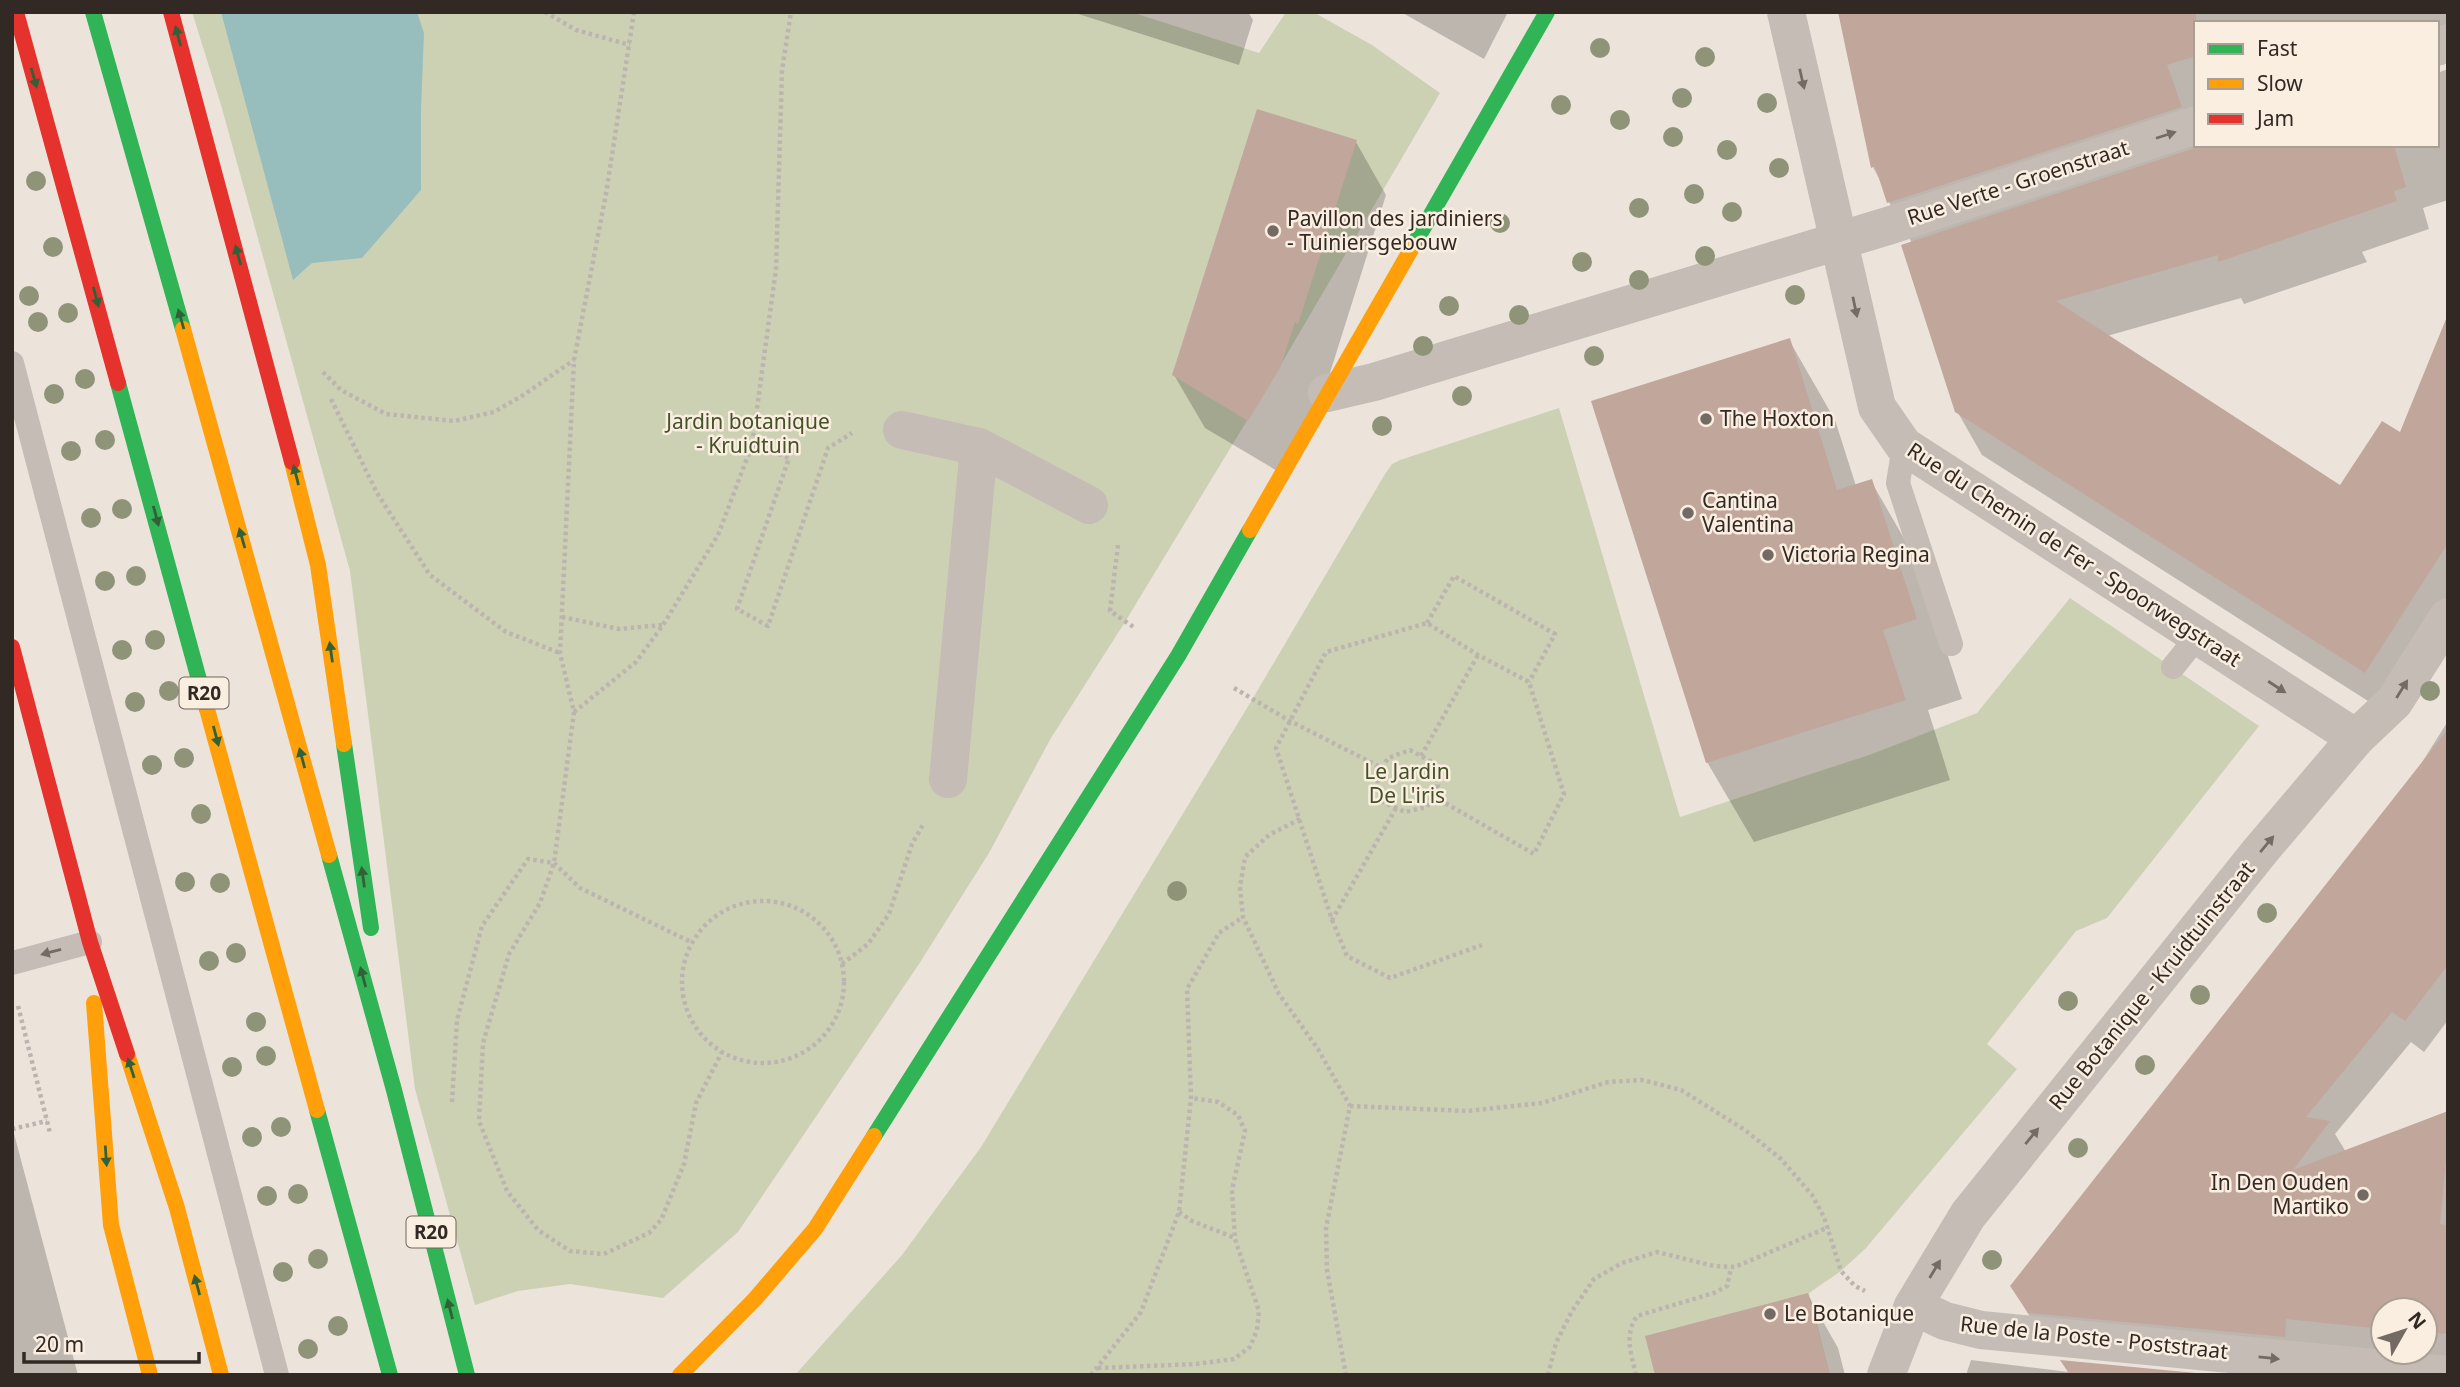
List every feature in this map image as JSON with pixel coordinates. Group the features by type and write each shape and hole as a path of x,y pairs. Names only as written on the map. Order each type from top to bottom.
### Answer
{"main road":[{"name":"R20","path":"16,12 390,1375"},
{"name":"R20","path":"93,12 123,111 394,1090 467,1375"},
{"path":"171,12 274,389 318,565 372,938"},
{"path":"680,1375 755,1300 821,1219 1178,656 1547,12"},
{"path":"12,647 90,942 177,1208 221,1375"},
{"path":"90,942 111,1225 150,1375"},
{"name":"R20","path":"376,966 394,1090"}],"street":[{"name":"Rue du Chemin de Fer - Spoorwegstraat","path":"1786,12 1877,407 1904,446 2356,738"},
{"name":"Rue Verte - Groenstraat","path":"1327,393 1414,370 1840,240 2194,126"},
{"path":"902,430 979,447 1089,505"},
{"path":"948,779 979,447"},
{"name":"Rue Botanique - Kruidtuinstraat","path":"1886,1375 1913,1306 1968,1215 2262,850 2356,738 2394,702 2448,617"},
{"name":"Rue de la Poste - Poststraat","path":"1913,1306 1945,1321 1981,1330 2447,1375"}],"lane":[{"path":"12,363 277,1375"},
{"path":"1904,446 1898,483 1951,644"},
{"path":"2173,667 2198,636"},
{"path":"12,963 90,942"}],"path":[{"path":"545,12 576,30 630,45"},
{"path":"634,12 606,194 574,360 560,653 574,712 554,863 540,902 509,954 483,1044 479,1121 507,1191 538,1230 570,1251 604,1255 649,1233 661,1220 680,1175 696,1103 722,1052"},
{"path":"574,712 636,662 663,625 718,535 752,445 776,269 782,71 791,12"},
{"path":"315,362 341,390 386,414 454,421 494,412 574,360"},
{"path":"325,388 377,493 430,575 506,632 560,653"},
{"path":"752,445 789,458 737,609 768,626 828,448 858,429 882,422 902,430"},
{"path":"1089,505 1115,516 1120,529 1110,611 1135,628"},
{"path":"1482,945 1390,978 1347,956 1332,920 1276,748 1326,652 1427,623 1454,576 1555,635 1528,682"},
{"path":"562,617 619,629 663,625"},
{"path":"1427,623 1528,682 1564,794 1534,854 1433,796"},
{"path":"1421,756 1478,655"},
{"path":"1234,688 1290,721 1382,768"},
{"path":"1410,750 1432,762 1438,785 1427,807 1405,812 1383,802 1377,779 1382,768 1388,758 1410,750"},
{"path":"842,964 868,944 889,915 912,844 948,779"},
{"path":"1332,920 1396,808"},
{"path":"1300,819 1269,835 1245,857 1240,887 1243,916 1279,994 1318,1049 1350,1106 1326,1227 1327,1270 1346,1375"},
{"path":"451,1098 457,1020 482,926 528,859 554,863 580,888 691,942"},
{"path":"772,901 796,908 817,921 833,941 842,964 843,992 836,1017 821,1038 799,1055 774,1062 747,1061 722,1052 704,1037 690,1017 683,994 682,970 691,942 703,926 723,911 747,902 772,901"},
{"path":"1091,1375 1141,1312 1179,1212 1191,1098 1186,989 1219,933 1243,916"},
{"path":"1350,1106 1468,1111 1542,1103 1608,1082 1642,1080 1681,1090 1745,1130 1789,1168 1812,1195 1829,1227 1841,1271 1855,1286 1874,1295"},
{"path":"1098,1368 1196,1364 1234,1359 1250,1347 1256,1330 1259,1311 1235,1239 1232,1190 1245,1131 1238,1115 1218,1102 1191,1098"},
{"path":"12,1129 47,1121"},
{"path":"1179,1212 1192,1221 1235,1239"},
{"path":"1548,1375 1556,1343 1572,1311 1594,1279 1622,1263 1657,1252 1731,1268 1829,1227"},
{"path":"1636,1375 1628,1336 1637,1315 1714,1293 1727,1286 1731,1268"}],"green space":[{"name":"Jardin botanique - Kruidtuin","path":"192,12 1131,12 1259,53 1286,12 1313,12 1372,45 1440,93 1280,366 1125,622 1051,738 989,853 919,964 738,1232 663,1298 570,1284 518,1291 475,1305 415,1089 350,571 221,105"},
{"name":"Le Jardin De L'iris","path":"1559,408 1680,817 1872,754 1977,713 2070,598 2259,726 2107,918 2076,931 1987,1044 2017,1069 1866,1248 1841,1271 1809,1293 1830,1375 795,1375 902,1255 981,1147 1392,464"}],"water":[{"path":"221,12 417,12 424,33 421,190 362,258 312,263 293,280"}],"building":[{"path":"1838,12 2196,12 2194,57 2167,65 2182,107 1887,203 1875,166 1871,168"},
{"name":"Pavillon des jardiniers - Tuiniersgebouw","path":"1257,109 1357,140 1298,324 1295,322 1280,368 1248,421 1172,375"},
{"path":"2198,147 2395,147 2406,187 2394,191 2397,201 2218,262 2218,255 2056,301 2340,485 2382,421 2400,432 2448,319 2448,543 2365,673 1955,412 1901,245"},
{"name":"Victoria Regina","path":"1790,338 1837,490 1872,479 1917,619 1883,630 1906,700 1706,763 1591,401"},
{"path":"2448,729 2448,965 2405,1021 2392,1012 2306,1117 2330,1121 2293,1170 2448,1111 2440,1224 2448,1225 2448,1334 2439,1333 2439,1296 2369,1296 2369,1328 2286,1319 2285,1337 2028,1313 2010,1286"},
{"name":"Le Botanique","path":"1808,1293 1830,1375 1655,1375 1645,1336"},
{"path":"2060,1360 2217,1375 2070,1375"}],"traffic: fast":[{"path":"93,12 183,329"},
{"path":"1413,246 1547,12"},
{"path":"118,383 207,709"},
{"path":"874,1136 1178,656 1250,530"},
{"path":"344,744 371,928"},
{"path":"329,855 394,1090 467,1375"},
{"path":"317,1110 390,1375"}],"traffic: slow":[{"path":"1250,530 1413,246"},
{"path":"183,329 329,855"},
{"path":"292,462 318,565 344,744"},
{"path":"207,709 317,1110"},
{"path":"94,1003 111,1225 150,1375"},
{"path":"127,1054 177,1208 221,1375"},
{"path":"680,1375 755,1299 815,1229 874,1136"}],"traffic: jam":[{"path":"16,12 118,383"},
{"path":"171,12 292,462"},
{"path":"12,647 90,942 127,1054"}],"place":[{"name":"Pavillon des jardiniers - Tuiniersgebouw","path":"1273,231"},
{"name":"The Hoxton","path":"1706,419"},
{"name":"Cantina Valentina","path":"1688,513"},
{"name":"Victoria Regina","path":"1768,555"},
{"name":"In Den Ouden Martiko","path":"2363,1195"},
{"name":"Le Botanique","path":"1770,1314"}]}
